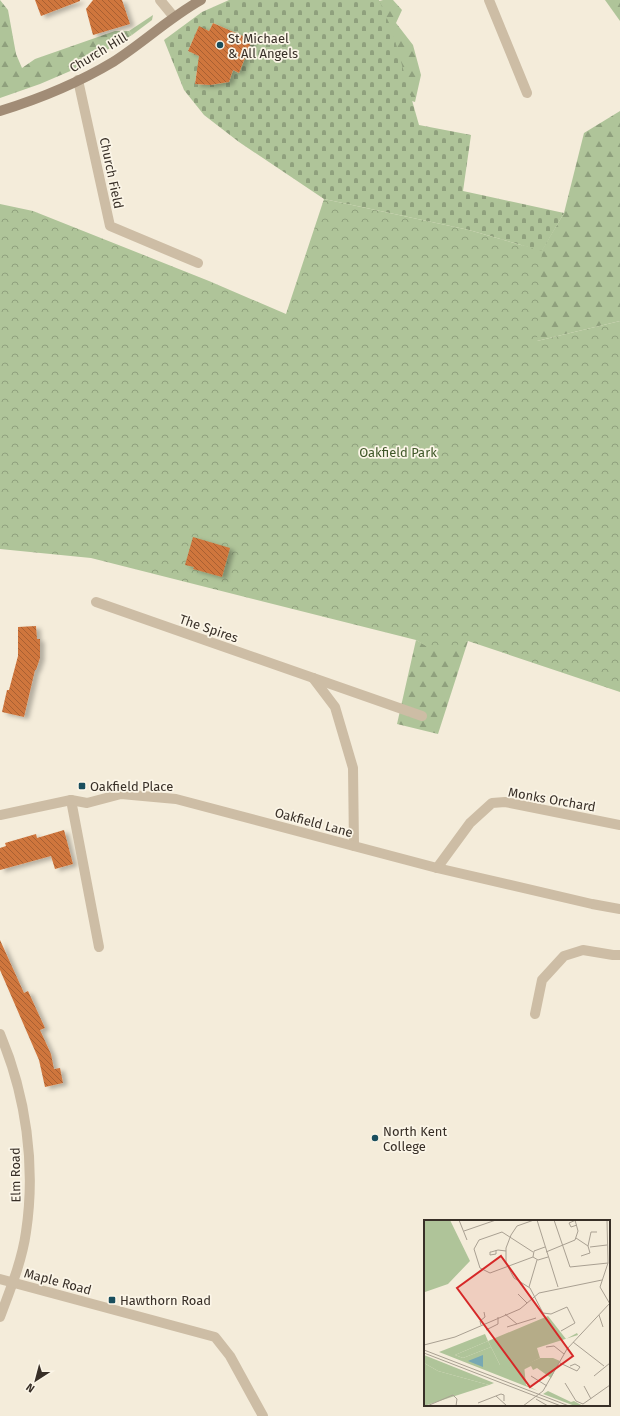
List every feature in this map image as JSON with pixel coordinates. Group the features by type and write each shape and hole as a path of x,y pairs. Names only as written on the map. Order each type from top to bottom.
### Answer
{"main road":[{"name":"Church Hill","path":"0,111 53,92 113,62 174,17 201,0"}],"street":[{"path":"160,0 174,17"},
{"path":"489,0 527,92"},
{"name":"Church Field","path":"78,80 110,226 198,263"},
{"name":"The Spires","path":"96,602 422,716"},
{"path":"314,678 335,708 352,768 354,846"},
{"name":"Oakfield Lane","path":"0,815 71,800 87,802 121,794 176,799 437,868 592,904 620,909"},
{"path":"71,800 99,947"},
{"name":"Monks Orchard","path":"437,868 470,823 492,803 505,802 620,825"},
{"path":"535,1014 542,980 564,956 583,950 620,955"},
{"name":"Elm Road","path":"0,1034 12,1066 22,1102 27,1131 29,1165 29,1199 26,1232 13,1282 0,1316"},
{"path":"0,1278 13,1282"},
{"name":"Maple Road","path":"13,1282 215,1337 230,1356 263,1416"}],"green space":[{"path":"0,0 8,10 16,54 22,68 35,59 115,31 129,31 132,35 75,69 40,84 0,98"},
{"path":"229,0 379,0 392,30 419,125 471,135 463,191 564,213 542,251 469,230 324,199 239,142 204,115 184,90 164,40 202,12","holes":["213,23 252,40 239,73 233,70 229,82 210,85 195,84 197,70 223,72 225,67 188,51 199,27 209,31"]},
{"path":"383,0 393,0 402,10 396,23 413,45 421,75 415,102 394,95 368,4"},
{"path":"605,0 620,0 620,21"},
{"path":"153,15 152,20 132,35 129,31"},
{"path":"620,111 620,321 537,341 522,245 542,250 564,213 584,133"},
{"name":"Oakfield Park","path":"324,199 469,230 542,251 537,341 620,321 620,692 468,641 441,651 431,649 416,640 91,558 0,549 0,204 33,211 209,281 286,314"},
{"path":"416,640 431,648 468,641 438,734 397,724"}],"building":[{"path":"35,0 80,0 80,1 41,16"},
{"path":"93,0 122,0 130,24 93,35 86,9"},
{"name":"St Michael & All Angels","path":"213,23 252,40 239,73 233,70 229,82 210,85 195,84 199,56 188,51 199,26 209,31"},
{"path":"193,537 230,548 222,577 193,569 194,567 185,565"},
{"path":"36,626 37,639 40,639 40,658 35,670 24,717 2,712 7,690 9,690 18,656 18,627"},
{"path":"64,830 73,864 55,869 51,856 0,870 0,848 6,846 5,843 36,834 37,838"},
{"path":"0,940 24,993 28,991 45,1028 40,1030 51,1054 54,1069 60,1068 63,1083 45,1087 39,1060 0,970"}],"place":[{"name":"St Michael & All Angels","path":"220,45"},
{"name":"Oakfield Place","path":"82,786"},
{"name":"North Kent College","path":"375,1138"},
{"name":"Hawthorn Road","path":"112,1300"}]}
